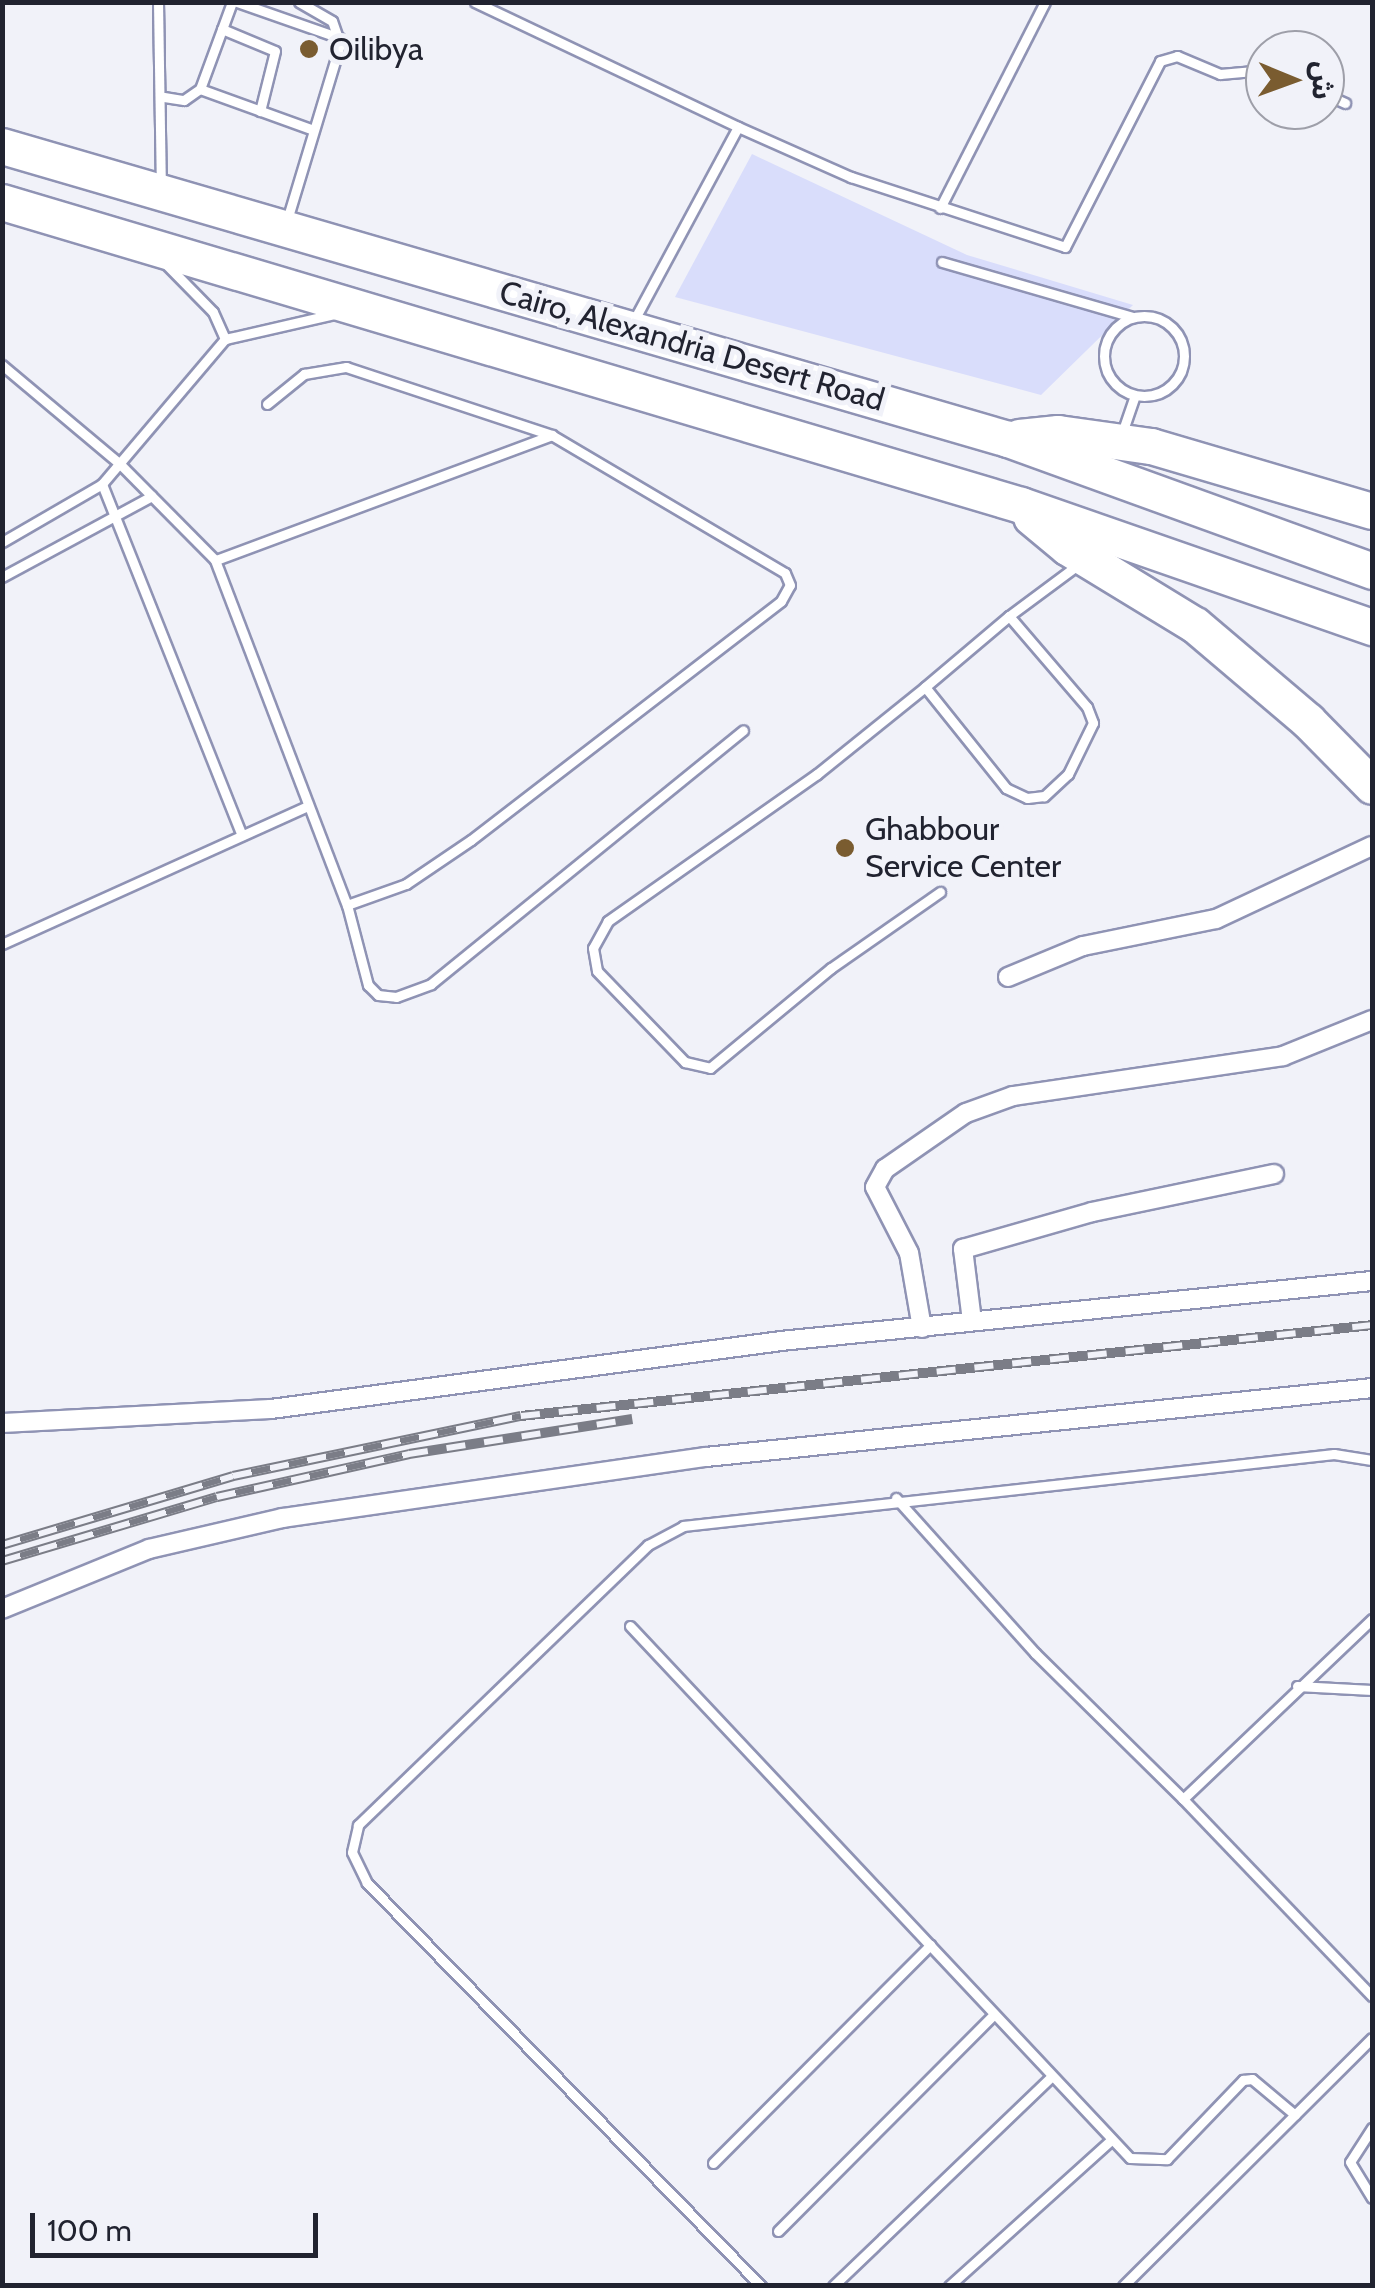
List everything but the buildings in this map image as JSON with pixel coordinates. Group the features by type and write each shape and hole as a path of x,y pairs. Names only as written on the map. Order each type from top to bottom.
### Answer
{"highway":[{"name":"Cairo, Alexandria Desert Road","path":"2,146 1008,439 1372,571"},
{"name":"Cairo, Alexandria Desert Road","path":"2,202 1021,505 1372,627"},
{"path":"1008,439 1058,433 1119,440 1372,511"},
{"path":"1021,505 1086,559 1210,637 1372,786"}],"street":[{"path":"1008,976 1083,946 1216,920 1372,846"},
{"path":"922,1328 909,1252 875,1187 875,1178 966,1113 1012,1096 1284,1056 1372,1020"},
{"path":"972,1321 963,1250 1092,1212 1274,1174"},
{"path":"2,1423 271,1409 972,1321 1372,1282"},
{"path":"2,1609 149,1549 282,1518 706,1457 1372,1388"}],"lane":[{"path":"158,2 164,97 161,191"},
{"path":"164,97 184,100 200,89 234,2 340,38"},
{"path":"285,227 340,38 332,21 299,2"},
{"path":"475,2 738,127 940,208 1053,247 1070,245 1160,61 1177,56 1220,74 1245,72"},
{"path":"940,208 1044,2"},
{"path":"222,29 275,50 260,111"},
{"path":"200,89 312,130"},
{"path":"630,328 738,127"},
{"path":"148,245 213,312 225,339"},
{"path":"942,262 1132,317 1153,316 1171,326 1183,354 1174,384 1156,395 1135,396 1116,386 1104,368 1104,347 1114,328 1132,317"},
{"path":"2,542 102,484 225,339 359,308"},
{"path":"2,365 121,465 215,560 347,905 368,985 378,995 396,997 432,984 743,730"},
{"path":"267,404 304,374 346,367 552,436 785,573 790,585 781,601 471,840 406,884 347,905"},
{"path":"1119,440 1135,396"},
{"path":"215,560 552,436"},
{"path":"102,484 242,835"},
{"path":"2,577 117,520 152,496"},
{"path":"940,892 831,968 710,1068 684,1062 597,971 593,948 608,921 818,774 1009,616 1086,559"},
{"path":"925,687 1006,788 1027,798 1044,796 1068,774 1093,723 1009,616"},
{"path":"2,944 306,806"},
{"path":"761,2286 367,1883 352,1852 358,1825 648,1544 700,1520 1334,1454 1372,1460"},
{"path":"896,1498 1035,1653 1183,1799 1372,1996"},
{"path":"1183,1799 1297,1686 1372,1619"},
{"path":"630,1626 1130,2158 1158,2164 1243,2080 1252,2080 1295,2114"},
{"path":"1297,1686 1372,1690"},
{"path":"713,2163 930,1945"},
{"path":"778,2231 994,2014"},
{"path":"1123,2286 1372,2038"},
{"path":"833,2286 1052,2076"},
{"path":"1372,2128 1350,2162 1372,2198"},
{"path":"949,2286 1112,2139"}],"shaded area":[{"path":"752,154 967,255 1133,305 1041,395 675,297"}],"railway":[{"path":"2,1545 233,1476 521,1416 1372,1325"},
{"path":"2,1561 217,1497 409,1454 632,1419"}],"place":[{"name":"Oilibya","path":"309,49"},
{"name":"Ghabbour Service Center","path":"845,848"}]}
